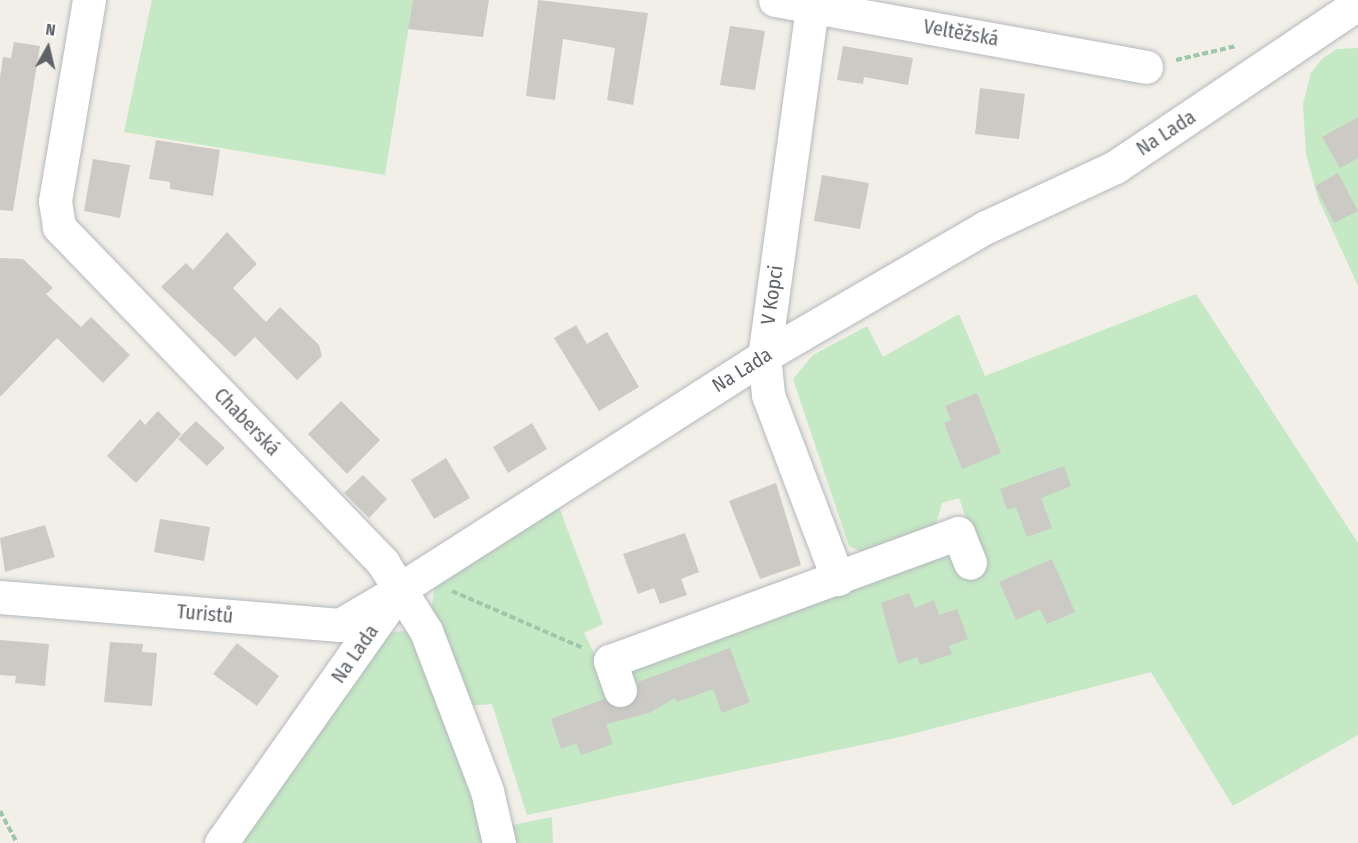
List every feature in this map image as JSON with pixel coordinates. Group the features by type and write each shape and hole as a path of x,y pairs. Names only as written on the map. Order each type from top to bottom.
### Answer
{"street":[{"name":"Chaberská","path":"89,0 55,201 59,227 383,563 409,583 465,727 499,843"},
{"name":"Veltěžská","path":"775,0 812,3 1146,67"},
{"name":"V Kopci","path":"812,3 764,356 768,395 838,579"},
{"name":"Na Lada","path":"221,843 409,583 764,356 986,227 1115,167 1358,4"},
{"path":"615,676 838,579 959,535"},
{"name":"Turistů","path":"0,597 340,625 409,583"}],"path":[{"path":"1146,67 1249,43"},
{"path":"409,583 615,676"},
{"path":"0,811 17,843"}],"green space":[{"path":"152,0 413,0 385,175 124,132"},
{"path":"1358,48 1358,286 1318,198 1306,154 1303,104 1311,73 1323,58 1337,49"},
{"path":"1196,294 1358,543 1358,735 1233,806 1151,672 904,736 527,815 492,704 465,706 431,612 435,584 556,499 603,624 584,633 600,665 631,671 639,663 946,553 981,563 959,498 942,503 936,524 862,552 849,546 793,379 813,355 867,326 883,357 959,314 985,376"},
{"path":"405,631 416,636 488,843 238,843 335,711 360,667 392,632"},
{"path":"552,817 553,843 513,843 513,825"}],"building":[{"path":"413,0 489,0 483,37 408,29"},
{"path":"538,0 648,13 633,105 607,100 615,48 563,39 555,100 526,96"},
{"path":"730,26 765,31 755,90 720,85"},
{"path":"14,42 40,46 13,211 0,210 0,78 3,57 11,58"},
{"path":"843,46 913,58 908,85 864,77 863,84 837,80"},
{"path":"980,88 1025,94 1019,139 975,134"},
{"path":"1358,117 1358,158 1340,168 1322,137"},
{"path":"156,140 220,150 213,196 170,189 170,182 149,179"},
{"path":"93,159 130,165 120,218 84,211"},
{"path":"1338,173 1358,211 1334,223 1315,186"},
{"path":"822,175 869,183 860,229 814,221"},
{"path":"227,232 257,264 233,288 266,322 280,307 319,345 322,356 297,380 255,337 235,357 161,287 186,263 193,270"},
{"path":"0,258 23,259 53,288 46,294 81,327 91,317 130,355 103,383 57,338 0,397"},
{"path":"576,325 587,344 607,332 639,387 599,411 554,338"},
{"path":"977,393 1001,453 962,469 944,423 951,420 945,406"},
{"path":"341,401 380,440 347,474 308,434"},
{"path":"158,411 181,434 136,483 107,456 140,419 145,425"},
{"path":"196,421 225,448 207,466 178,439"},
{"path":"532,423 547,449 508,473 493,447"},
{"path":"446,458 470,498 434,519 411,480"},
{"path":"1064,466 1071,486 1041,498 1052,528 1027,537 1016,507 1007,510 1000,489"},
{"path":"363,475 387,499 369,518 344,493"},
{"path":"776,483 801,565 760,579 729,501"},
{"path":"160,519 210,527 204,561 154,552"},
{"path":"45,525 55,557 5,572 0,538"},
{"path":"685,533 699,572 681,579 687,595 660,604 654,588 638,594 623,554"},
{"path":"1052,559 1075,612 1047,624 1040,609 1016,620 999,582"},
{"path":"909,593 915,608 934,600 939,615 957,609 968,639 949,646 952,654 920,665 917,657 898,664 881,603"},
{"path":"0,640 49,644 45,686 15,683 16,676 0,675"},
{"path":"110,642 143,644 142,652 157,653 152,706 104,702"},
{"path":"237,643 279,676 257,706 213,674"},
{"path":"730,648 750,702 722,713 713,689 677,702 675,698 649,713 606,724 613,744 581,755 576,743 561,749 551,719 604,699 616,708 627,707 638,694 638,682"}]}
